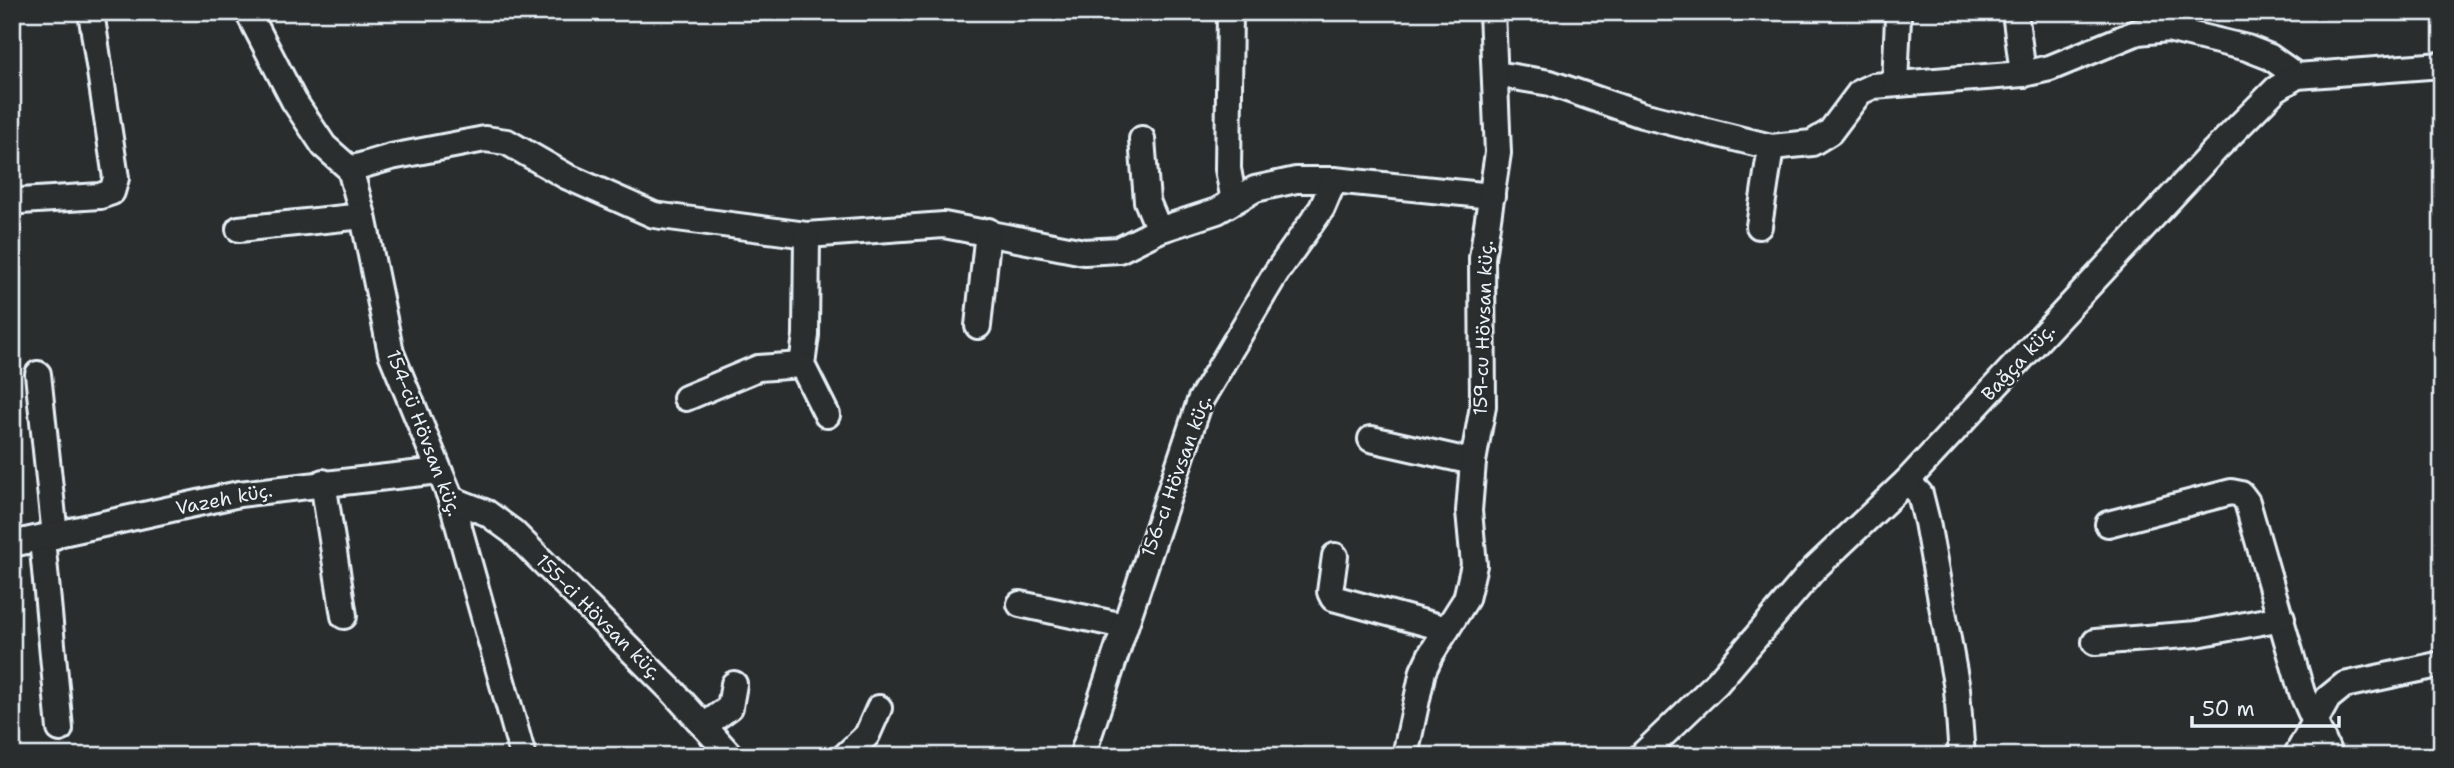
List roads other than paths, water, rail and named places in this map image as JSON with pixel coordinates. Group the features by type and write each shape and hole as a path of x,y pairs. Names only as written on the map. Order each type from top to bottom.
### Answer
{"street":[{"path":"21,201 100,196 112,192 116,178 91,12"},
{"path":"248,12 294,101 324,146 350,169 391,157 485,139 507,142 566,176 653,215 807,235 944,225 988,231 1084,252 1119,250 1160,230 1217,211 1255,189 1296,180 1334,180 1492,196"},
{"path":"1230,12 1228,169 1234,201"},
{"name":"159-cu Hövsan küç.","path":"1405,756 1423,671 1430,654 1466,599 1474,565 1469,511 1473,462 1483,406 1485,368 1481,287 1497,153 1492,12"},
{"path":"2015,12 2023,74"},
{"path":"1895,83 1898,18"},
{"path":"1496,74 1550,83 1642,115 1772,147 1812,143 1830,132 1860,92 1873,86 2023,74 2050,68 2138,32 2168,29 2247,48 2270,57 2297,76 2442,65"},
{"name":"Bağça küç.","path":"1641,756 1717,683 1813,570 1907,481 2215,150 2276,89 2297,76"},
{"path":"1142,139 1147,201 1160,230"},
{"path":"1759,226 1772,147"},
{"name":"154-cü Hövsan küç.","path":"350,169 363,216 391,353 451,499 523,756"},
{"name":"156-cı Hövsan küç.","path":"1082,756 1200,401 1276,273 1322,208 1334,180"},
{"path":"239,229 363,216"},
{"path":"978,326 988,231"},
{"path":"807,235 806,335 802,365 827,415"},
{"path":"686,398 758,368 802,365"},
{"path":"37,374 60,729"},
{"path":"1371,439 1473,462"},
{"name":"Vazeh küç.","path":"12,544 239,494 323,482 439,471"},
{"path":"1907,481 1920,494 1927,522 1957,689 1962,756"},
{"path":"323,482 344,616"},
{"path":"2108,524 2231,492 2241,494 2247,502 2302,693 2330,756"},
{"name":"155-ci Hövsan küç.","path":"451,499 487,513 513,532 731,756"},
{"path":"1335,556 1330,592 1333,598 1447,629"},
{"path":"1020,604 1124,626"},
{"path":"2095,642 2197,634 2282,618"},
{"path":"2296,756 2328,698 2344,685 2442,664"},
{"path":"704,726 730,707 734,684"},
{"path":"845,756 867,735 879,708"}]}
